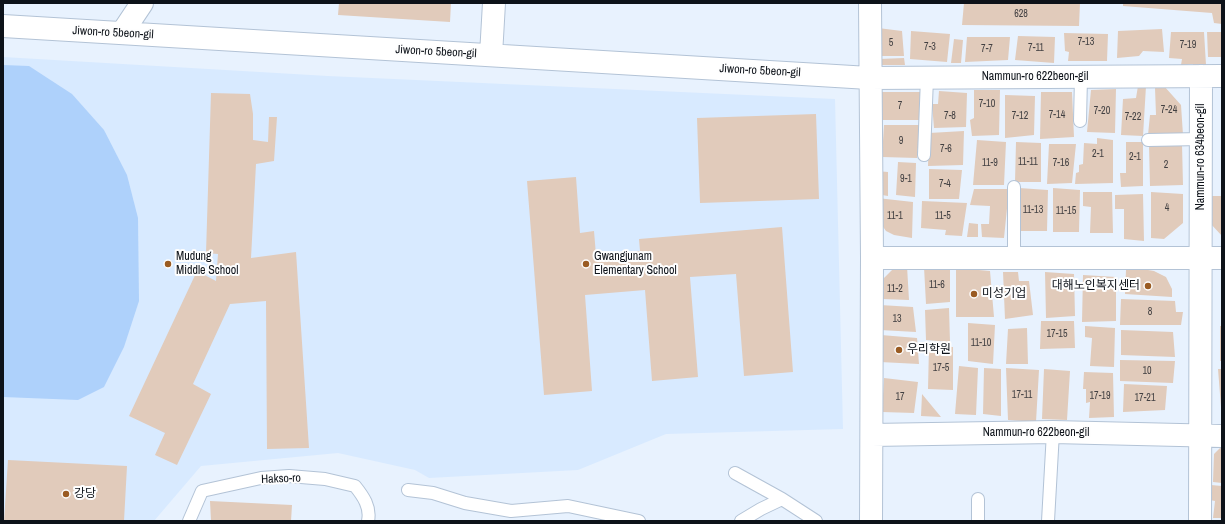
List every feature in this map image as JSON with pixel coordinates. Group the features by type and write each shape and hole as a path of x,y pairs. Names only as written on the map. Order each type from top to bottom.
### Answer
{"street":[{"path":"122,33 126,3"},
{"path":"122,33 142,3"},
{"path":"491,55 494,3"},
{"path":"870,3 872,258 871,521"},
{"name":"Jiwon-ro 5beon-gil","path":"3,26 870,78"},
{"name":"Nammun-ro 622beon-gil","path":"870,78 1212,76"},
{"name":"Nammun-ro 634beon-gil","path":"1200,521 1200,436 1211,258 1201,139 1212,76"},
{"path":"872,258 1211,258"},
{"name":"Nammun-ro 622beon-gil","path":"872,435 1054,432 1200,436"},
{"path":"1200,436 1222,436"}],"lane":[{"path":"1080,120 1081,77"},
{"path":"924,155 927,78"},
{"path":"1148,140 1201,139"},
{"path":"1014,187 1014,258"},
{"path":"1048,521 1054,432"},
{"path":"735,473 782,499 816,521"},
{"name":"Hakso-ro","path":"189,521 202,491 261,478 288,476 324,479 355,486 365,499 369,516 368,521"},
{"path":"408,490 433,493 465,503 511,511 568,506 639,521"},
{"path":"741,521 782,499"},
{"path":"978,499 978,521"}],"shaded area":[{"path":"3,57 328,76 835,99 843,429 666,434 578,470 429,478 415,470 338,453 201,466 154,521 3,521"},
{"path":"3,65 29,66 72,94 104,130 127,175 138,218 139,301 124,347 104,387 78,400 3,397"}],"building":[{"path":"339,3 451,3 450,22 338,15"},
{"path":"964,3 1080,3 1079,26 962,25"},
{"path":"1123,3 1222,3 1222,24 1214,23 1212,13 1123,6"},
{"path":"878,28 902,31 904,56 878,56"},
{"path":"1162,29 1164,52 1143,51 1139,56 1117,58 1118,31"},
{"path":"911,31 950,34 947,62 910,59"},
{"path":"1171,32 1204,32 1206,65 1181,65 1182,59 1169,58"},
{"path":"1207,32 1222,32 1222,57 1208,57"},
{"path":"1064,33 1108,34 1107,61 1068,61 1069,52 1065,51"},
{"path":"1018,36 1055,37 1054,63 1015,60"},
{"path":"967,37 1010,37 1008,60 965,62"},
{"path":"954,39 963,40 961,63 951,63"},
{"path":"904,58 905,65 879,65 879,59"},
{"path":"1138,86 1146,86 1143,136 1121,135 1123,99 1136,98"},
{"path":"1164,86 1181,105 1183,135 1148,135 1150,115 1156,115 1155,88"},
{"path":"1116,89 1115,133 1087,132 1091,90"},
{"path":"974,90 1000,90 999,135 972,136 970,120 974,118"},
{"path":"939,91 967,93 966,127 934,128 932,104 938,104"},
{"path":"880,92 920,92 921,120 880,120"},
{"path":"1041,92 1072,92 1074,137 1040,139"},
{"path":"211,93 250,94 253,114 253,140 268,142 269,117 277,117 274,161 256,164 251,258 296,252 309,448 267,449 266,301 230,304 193,384 211,394 177,465 155,455 165,433 129,416 197,271 216,281 218,254 206,253"},
{"path":"1005,95 1035,96 1034,135 1005,138"},
{"path":"816,114 819,199 700,203 697,118"},
{"path":"884,125 920,125 917,158 882,157"},
{"path":"964,131 963,165 928,166 929,133"},
{"path":"1097,138 1113,140 1113,183 1075,184 1076,173 1079,172 1079,165 1083,164 1084,143 1097,144"},
{"path":"977,140 1006,142 1004,185 973,185"},
{"path":"1016,142 1041,143 1041,182 1015,182"},
{"path":"1126,142 1143,142 1143,186 1121,187 1120,173 1126,173"},
{"path":"1049,144 1076,144 1072,183 1047,184"},
{"path":"1182,144 1183,185 1150,186 1149,145"},
{"path":"898,162 916,163 915,197 896,195"},
{"path":"929,169 962,170 959,199 929,199"},
{"path":"876,171 888,172 888,196 876,194"},
{"path":"576,177 580,233 594,231 596,255 640,251 639,239 782,227 793,372 744,376 736,274 690,277 698,377 652,381 645,290 585,295 592,391 544,395 527,181"},
{"path":"1019,188 1048,190 1047,231 1019,231"},
{"path":"1053,188 1080,190 1079,232 1053,232"},
{"path":"974,189 1009,189 1004,238 982,237 981,224 989,224 990,206 970,205"},
{"path":"1083,192 1112,192 1113,233 1090,233 1091,207 1083,206"},
{"path":"1151,192 1183,194 1183,223 1164,239 1151,238"},
{"path":"1143,194 1144,241 1124,239 1124,209 1115,209 1115,195"},
{"path":"1212,196 1222,196 1222,236 1210,223"},
{"path":"877,198 913,202 912,238 894,235 886,231 879,221"},
{"path":"922,201 967,203 962,236 945,235 946,230 921,228"},
{"path":"969,223 978,224 978,237 967,237"},
{"path":"897,265 907,266 909,300 882,299 882,280"},
{"path":"924,267 950,269 950,302 926,304"},
{"name":"미성기업","path":"956,268 990,271 994,317 956,317"},
{"name":"대해노인복지센터","path":"1142,269 1154,271 1166,277 1172,289 1172,297 1125,294 1126,270"},
{"path":"1003,272 1018,272 1019,281 1029,281 1033,315 1005,319"},
{"path":"1045,272 1074,274 1075,316 1046,318"},
{"path":"1083,275 1116,277 1116,321 1082,322"},
{"path":"1121,299 1175,301 1176,312 1183,312 1181,325 1120,325"},
{"path":"880,305 913,307 916,332 880,330"},
{"path":"949,308 950,342 926,340 925,310"},
{"path":"1041,321 1074,321 1075,348 1040,349"},
{"path":"968,323 995,325 993,364 968,361"},
{"path":"1085,326 1115,328 1114,367 1090,366 1092,338 1085,337"},
{"path":"1220,326 1222,326 1222,361 1220,361"},
{"path":"1027,328 1028,364 1006,364 1008,329"},
{"path":"1121,330 1173,332 1175,357 1121,355"},
{"name":"우리학원","path":"881,335 917,338 919,364 880,362"},
{"path":"929,346 953,347 953,390 928,389"},
{"path":"1120,360 1175,361 1173,383 1120,381"},
{"path":"959,366 978,368 976,415 955,414"},
{"path":"984,368 1001,369 1001,416 983,414"},
{"path":"1006,368 1039,370 1036,422 1008,420"},
{"path":"1044,369 1070,371 1067,420 1042,419"},
{"path":"1218,369 1222,369 1222,407 1221,407"},
{"path":"1084,372 1113,373 1114,417 1089,418 1090,402 1086,403 1086,389 1083,389"},
{"path":"884,378 918,382 914,413 882,412"},
{"path":"1124,384 1167,386 1165,410 1123,412"},
{"path":"922,394 941,417 921,416"},
{"path":"1222,446 1222,483 1213,482 1214,454"},
{"name":"강당","path":"8,460 127,466 124,521 4,521"},
{"path":"1211,485 1222,486 1222,518 1213,518 1215,501 1210,500"},
{"path":"210,501 292,505 291,521 211,521"}],"place":[{"name":"Mudung Middle School","path":"168,264"},
{"name":"Gwangjunam Elementary School","path":"586,264"},
{"name":"대해노인복지센터","path":"1148,286"},
{"name":"미성기업","path":"974,294"},
{"name":"우리학원","path":"899,350"},
{"name":"강당","path":"66,494"}]}
